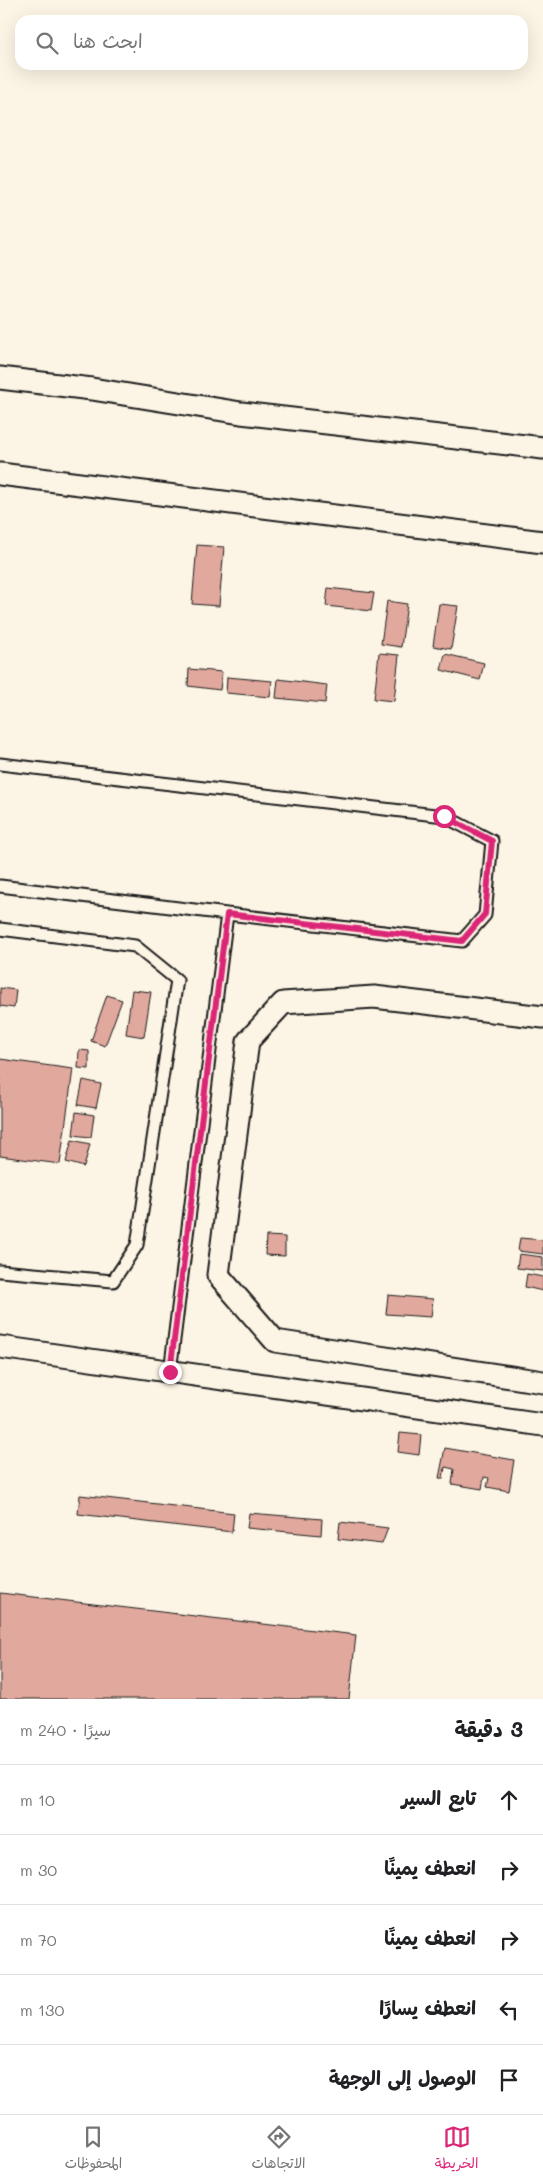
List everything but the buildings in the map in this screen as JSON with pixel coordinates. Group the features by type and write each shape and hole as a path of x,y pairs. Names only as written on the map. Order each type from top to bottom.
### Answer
{"street":[{"path":"0,378 92,389 241,413 543,448"},
{"path":"0,474 543,542"},
{"path":"543,1018 374,997 284,1003 248,1041 218,1275 275,1341 543,1382"},
{"path":"0,1347 543,1425"}],"lane":[{"path":"0,764 444,816 492,841 485,914 462,941 0,886"},
{"path":"170,1372 227,914"},
{"path":"0,929 135,946 177,980 137,1245 113,1281 0,1271"}],"route":[{"path":"170,1372 227,914 462,941 485,914 492,841 444,816"}]}
